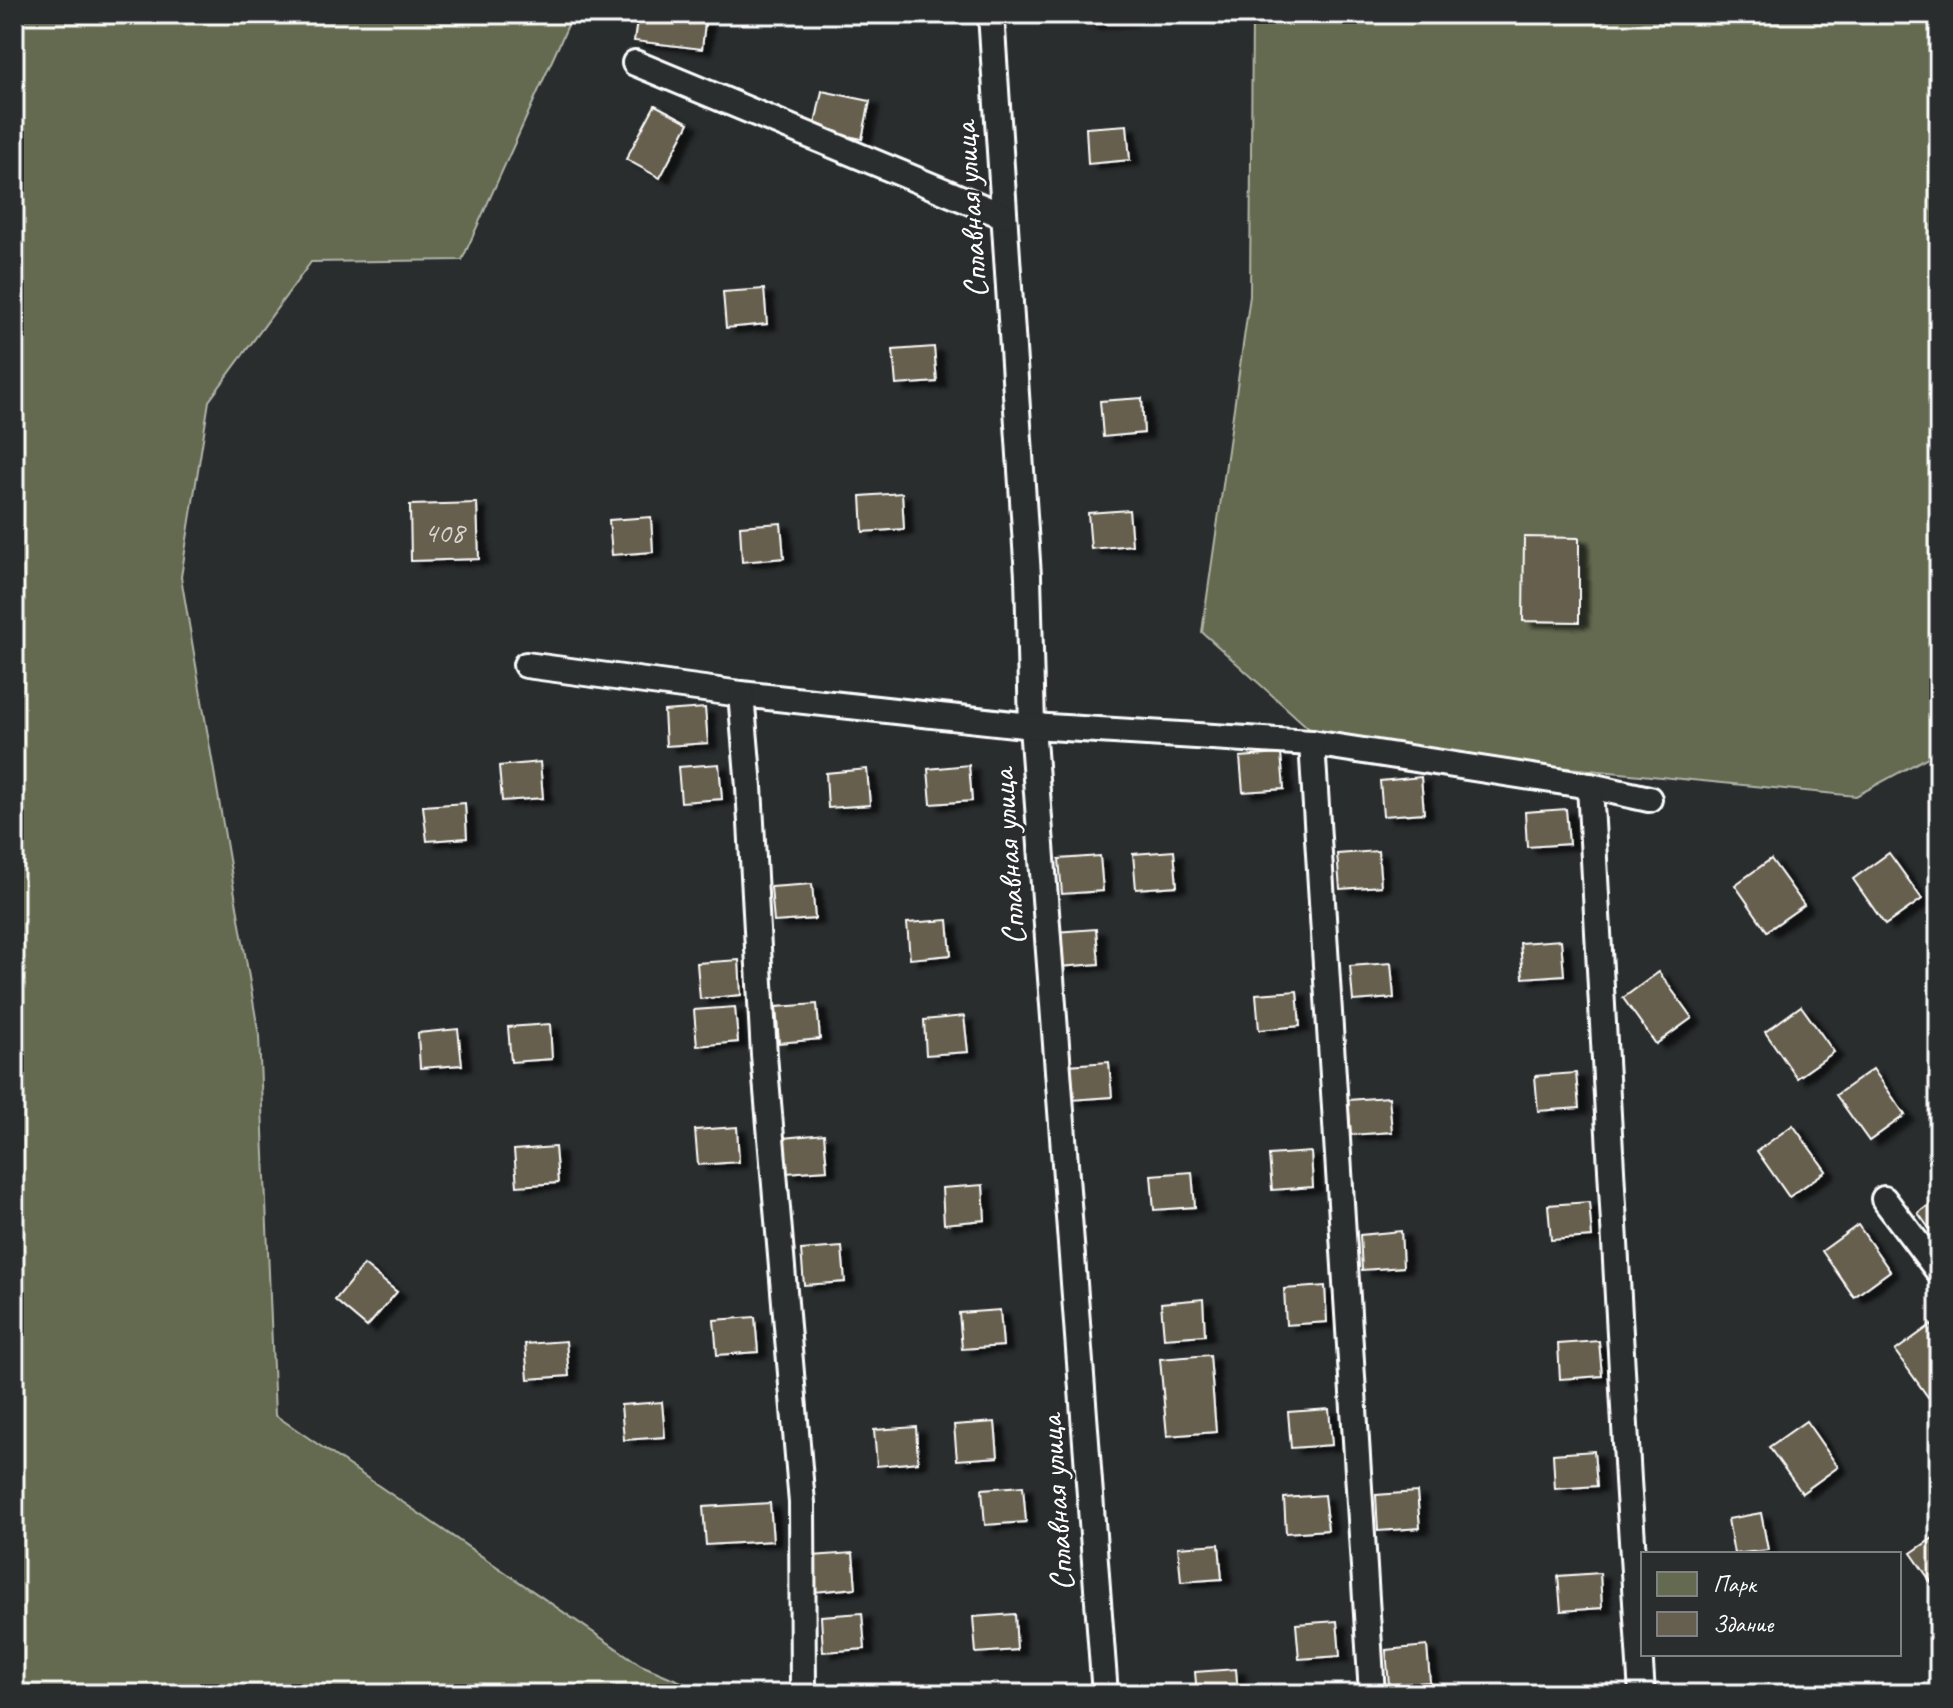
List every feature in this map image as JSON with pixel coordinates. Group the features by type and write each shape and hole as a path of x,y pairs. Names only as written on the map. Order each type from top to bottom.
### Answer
{"lane":[{"name":"Сплавная улица","path":"991,14 1028,576 1032,726 1105,1694"},
{"path":"635,63 1004,216"},
{"path":"526,665 741,694 1032,726 1312,743 1590,786 1649,799"},
{"path":"741,694 764,1055 802,1503 803,1694"},
{"path":"1312,743 1372,1694"},
{"path":"1590,786 1642,1694"},
{"path":"1884,1199 1939,1272"}],"green space":[{"path":"14,14 573,14 462,260 311,262 209,401 181,577 259,1036 275,1415 641,1665 710,1694 14,1694"},
{"path":"1252,14 1939,14 1939,751 1856,796 1312,743 1314,733 1202,632 1250,296"}],"building":[{"path":"638,14 706,14 702,49 634,41"},
{"path":"1087,14 1128,14 1129,20 1088,24"},
{"path":"822,91 870,101 862,139 814,129"},
{"path":"655,105 689,123 660,178 626,159"},
{"path":"1127,125 1130,160 1088,164 1086,128"},
{"path":"764,289 767,324 726,328 723,292"},
{"path":"934,347 937,382 896,385 893,350"},
{"path":"1142,398 1144,433 1103,437 1100,401"},
{"path":"902,493 904,529 863,532 861,496"},
{"path":"477,503 479,559 411,561 410,505"},
{"path":"1129,510 1132,545 1091,549 1088,513"},
{"path":"651,517 653,552 612,555 609,520"},
{"path":"781,523 784,558 742,562 740,526"},
{"path":"1524,537 1579,538 1579,622 1523,621"},
{"path":"705,708 708,743 666,746 664,711"},
{"path":"1281,754 1284,789 1243,792 1240,757"},
{"path":"540,762 543,798 502,801 499,766"},
{"path":"719,764 722,799 681,802 678,767"},
{"path":"969,765 972,801 931,804 928,769"},
{"path":"867,769 870,805 828,808 826,773"},
{"path":"1421,777 1424,813 1383,816 1380,781"},
{"path":"465,803 467,838 427,841 423,806"},
{"path":"1566,809 1569,844 1527,847 1525,812"},
{"path":"1174,851 1177,886 1136,889 1133,854"},
{"path":"1378,851 1381,886 1340,889 1337,854"},
{"path":"1889,853 1922,899 1885,925 1853,879"},
{"path":"1100,856 1103,891 1062,894 1059,859"},
{"path":"1771,859 1804,905 1767,931 1735,885"},
{"path":"812,884 815,919 774,922 771,887"},
{"path":"948,920 951,955 910,959 907,923"},
{"path":"1096,929 1099,964 1058,967 1055,932"},
{"path":"1561,940 1564,975 1523,978 1520,943"},
{"path":"739,960 741,995 700,999 697,963"},
{"path":"1391,963 1394,998 1353,1001 1350,966"},
{"path":"1659,972 1692,1018 1656,1044 1623,998"},
{"path":"1297,991 1300,1026 1259,1030 1256,994"},
{"path":"817,1004 820,1039 779,1043 776,1007"},
{"path":"1801,1006 1834,1052 1797,1078 1765,1032"},
{"path":"735,1007 738,1042 697,1046 694,1010"},
{"path":"964,1016 968,1052 926,1055 924,1020"},
{"path":"550,1024 552,1059 511,1062 508,1027"},
{"path":"458,1029 462,1065 420,1068 418,1033"},
{"path":"1109,1062 1112,1097 1071,1100 1068,1065"},
{"path":"1873,1069 1905,1115 1869,1141 1836,1095"},
{"path":"1576,1073 1579,1108 1538,1111 1535,1076"},
{"path":"1389,1097 1392,1132 1351,1135 1348,1100"},
{"path":"1793,1125 1826,1171 1789,1197 1757,1151"},
{"path":"737,1127 739,1162 698,1165 695,1130"},
{"path":"824,1134 827,1170 786,1173 783,1138"},
{"path":"555,1147 558,1183 517,1186 514,1150"},
{"path":"1311,1152 1313,1187 1272,1190 1269,1155"},
{"path":"1192,1172 1195,1207 1154,1210 1151,1175"},
{"path":"983,1185 985,1220 944,1224 942,1188"},
{"path":"1939,1198 1939,1242 1918,1213"},
{"path":"1589,1202 1592,1237 1551,1240 1548,1205"},
{"path":"1858,1225 1890,1271 1854,1297 1822,1251"},
{"path":"1401,1231 1403,1267 1362,1270 1360,1235"},
{"path":"842,1247 845,1282 804,1285 801,1250"},
{"path":"364,1265 397,1292 367,1327 335,1300"},
{"path":"1325,1286 1327,1322 1286,1325 1284,1289"},
{"path":"1203,1299 1205,1335 1164,1338 1161,1303"},
{"path":"1000,1310 1003,1346 962,1349 959,1313"},
{"path":"755,1317 758,1352 717,1355 714,1320"},
{"path":"1931,1325 1939,1336 1939,1389 1928,1397 1895,1351"},
{"path":"566,1341 569,1376 528,1379 525,1344"},
{"path":"1599,1341 1602,1376 1560,1379 1558,1344"},
{"path":"1210,1355 1216,1432 1167,1436 1160,1359"},
{"path":"662,1402 665,1437 624,1440 621,1405"},
{"path":"1329,1409 1332,1445 1291,1448 1288,1412"},
{"path":"1806,1421 1838,1467 1802,1493 1769,1447"},
{"path":"995,1422 998,1457 957,1460 954,1425"},
{"path":"916,1427 918,1462 877,1466 874,1430"},
{"path":"1594,1451 1597,1486 1555,1489 1553,1454"},
{"path":"1023,1486 1026,1522 985,1525 982,1489"},
{"path":"1417,1492 1420,1528 1378,1531 1376,1495"},
{"path":"1324,1495 1328,1530 1286,1533 1284,1498"},
{"path":"770,1503 773,1541 706,1545 703,1507"},
{"path":"1761,1513 1768,1550 1734,1552 1728,1519"},
{"path":"1939,1534 1939,1593 1911,1553"},
{"path":"1219,1544 1222,1579 1181,1582 1178,1547"},
{"path":"853,1553 856,1588 814,1592 812,1556"},
{"path":"1600,1573 1602,1608 1561,1611 1558,1576"},
{"path":"862,1613 865,1649 823,1652 821,1616"},
{"path":"1015,1614 1017,1650 976,1653 973,1617"},
{"path":"1337,1621 1340,1656 1299,1659 1296,1624"},
{"path":"1427,1646 1430,1682 1389,1685 1386,1650"},
{"path":"1236,1669 1238,1694 1197,1694 1195,1672"},
{"path":"1704,1686 1705,1694 1657,1694"}]}
